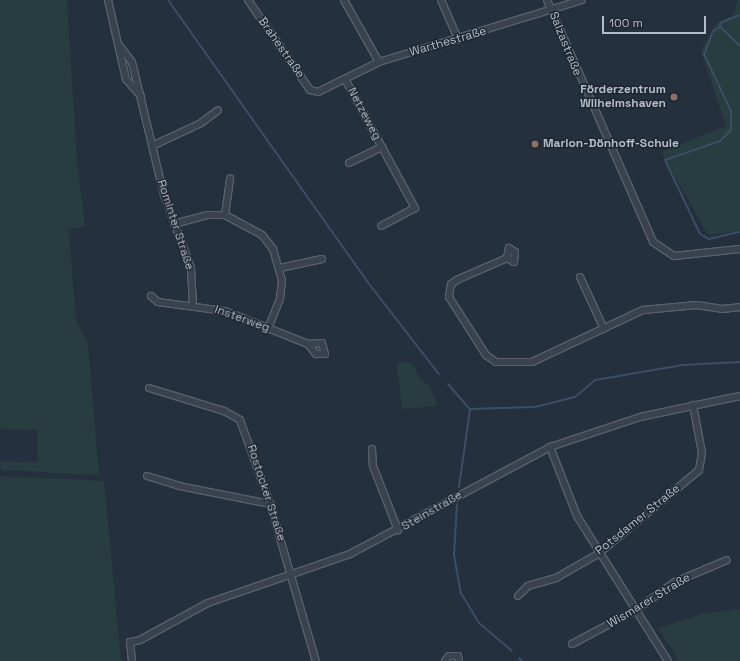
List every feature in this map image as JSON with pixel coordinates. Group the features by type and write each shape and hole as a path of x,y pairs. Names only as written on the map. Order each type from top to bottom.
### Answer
{"street":[{"name":"Rominter Straße","path":"108,0 126,79 140,96"},
{"name":"Brahestraße","path":"248,0 310,90 318,92"},
{"path":"344,0 379,62"},
{"path":"441,0 458,39"},
{"name":"Salzastraße","path":"546,0 653,242 674,256 740,249"},
{"name":"Warthestraße","path":"318,92 346,81 379,62 551,11 582,0"},
{"name":"Rominter Straße","path":"118,45 132,62 152,146 174,224 191,268 193,304"},
{"name":"Netzeweg","path":"346,81 415,208 381,226"},
{"path":"152,146 201,122 218,110"},
{"name":"Netzeweg","path":"349,163 382,147"},
{"path":"225,215 230,178"},
{"path":"174,224 207,215 225,215 262,235 280,268 280,300 268,328"},
{"path":"507,258 452,284 449,297 486,355 496,362 532,362 642,310 697,305 722,309 740,308"},
{"path":"280,268 322,259"},
{"path":"580,277 604,329"},
{"name":"Insterweg","path":"151,296 158,302 193,304 225,311 308,344"},
{"name":"Rostocker Straße","path":"148,388 224,411 240,420 270,504 316,661"},
{"name":"Steinstraße","path":"132,661 130,642 140,640 208,603 350,554 398,530 550,447 633,420 692,405 740,396"},
{"name":"Potsdamer Straße","path":"518,596 528,586 556,578 598,554 699,470 702,453 692,405"},
{"path":"550,447 577,516 598,554 668,661"},
{"path":"372,449 373,466 398,530"},
{"path":"147,476 179,486 270,504"},
{"name":"Wismarer Straße","path":"572,644 636,610 675,582 727,560"},
{"path":"445,661 449,656 458,656 459,661"}],"green space":[{"path":"0,0 67,0 77,162 85,226 69,230 76,321 88,343 99,475 1,470 0,461 38,462 37,430 0,429"},
{"path":"737,0 740,0 740,231 708,235 661,152 726,126 701,51 715,25 734,15"},
{"path":"411,362 421,380 429,385 438,406 402,409 397,363"},
{"path":"0,476 104,481 121,661 0,661"},
{"path":"740,609 740,661 679,661 658,628 705,613"}],"waterway":[{"path":"168,0 366,280 439,374"},
{"path":"720,27 720,23 740,15"},
{"path":"740,46 720,27 713,31 704,54 731,111 731,130 720,141 665,160 700,234 709,239 740,232"},
{"path":"470,409 535,407 575,397 595,380 683,365 740,362"},
{"path":"448,384 470,409 459,487"},
{"path":"457,504 454,555 461,593 479,623 512,651"},
{"path":"519,658 522,661"}],"place":[{"name":"Förderzentrum Wilhelmshaven","path":"674,97"},
{"name":"Marion-Dönhoff-Schule","path":"535,144"}]}
